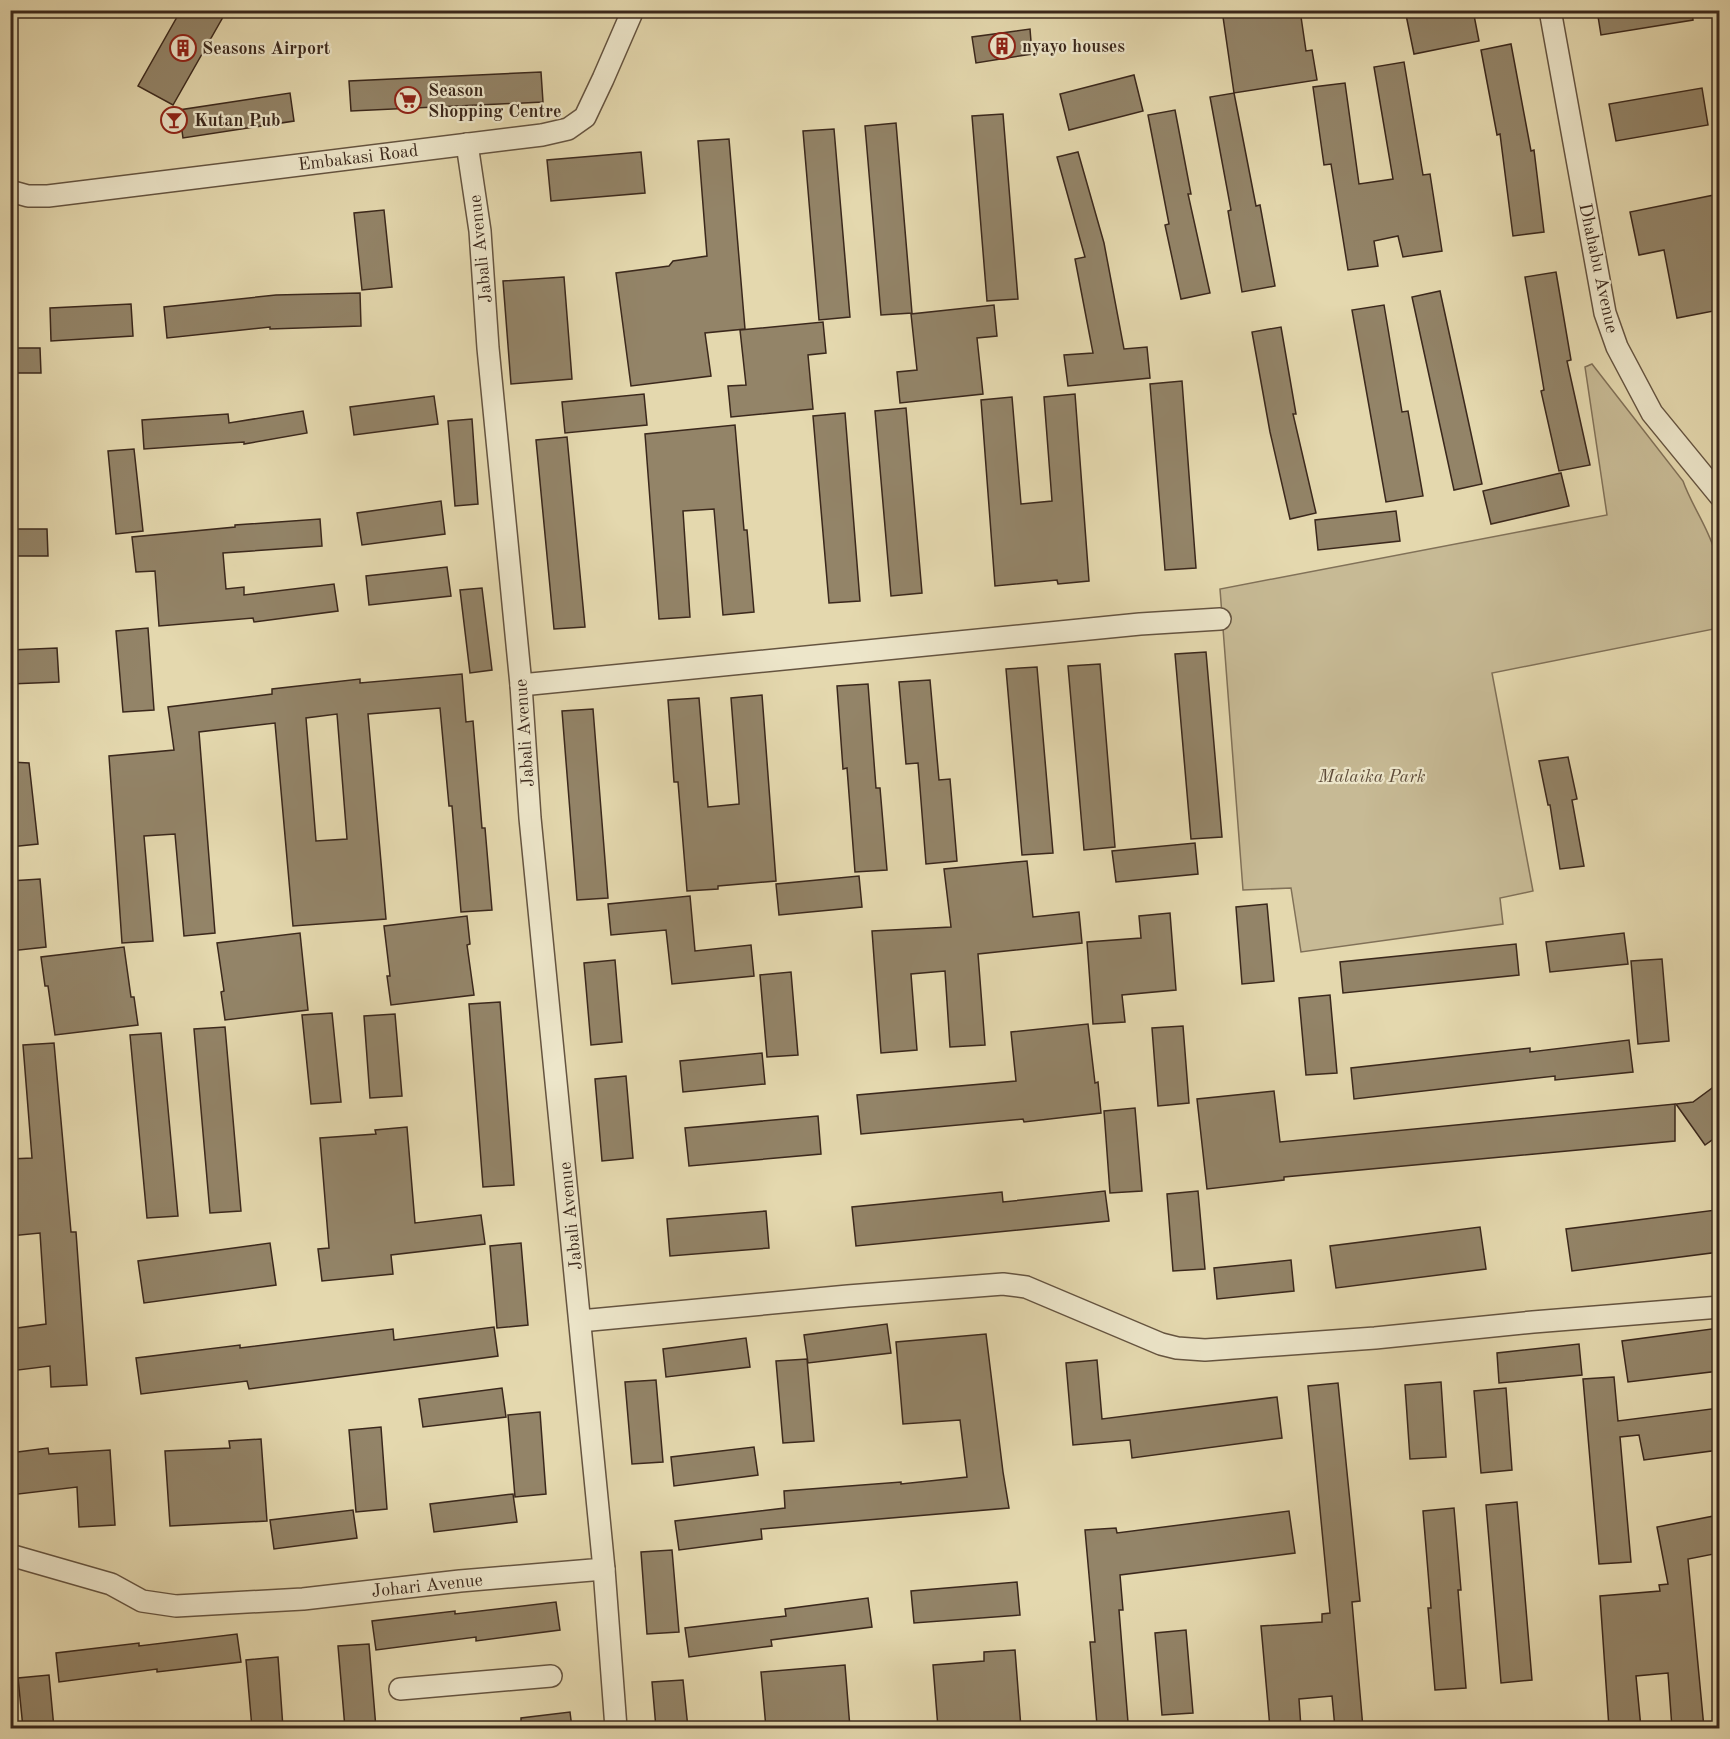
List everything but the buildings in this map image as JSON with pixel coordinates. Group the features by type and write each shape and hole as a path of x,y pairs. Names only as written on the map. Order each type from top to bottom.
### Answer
{"street":[{"name":"Embakasi Road","path":"10,191 28,196 48,196 542,135 568,129 585,117 633,10"},
{"name":"Dhahabu Avenue","path":"1550,10 1605,313 1617,347 1652,412 1719,496"},
{"name":"Jabali Avenue","path":"467,144 480,231 488,348 521,685 530,818 580,1321"},
{"path":"521,685 1128,625 1220,619"},
{"path":"616,1728 604,1569 580,1321 1004,1284 1026,1287 1161,1344 1177,1348 1205,1350 1375,1338 1719,1307"},
{"name":"Johari Avenue","path":"10,1555 111,1584 142,1601 176,1606 303,1599 460,1581 604,1569"},
{"path":"400,1689 551,1676"}],"green space":[{"name":"Malaika Park","path":"1592,364 1683,481 1717,559 1720,588 1719,628 1492,673 1533,891 1500,898 1503,924 1301,952 1291,888 1243,890 1220,589 1607,515 1585,367"}],"place":[{"name":"nyayo houses","path":"1002,46"},
{"name":"Seasons Airport","path":"183,48"},
{"name":"Season Shopping Centre","path":"408,100"},
{"name":"Kutan Pub","path":"174,120"}]}
